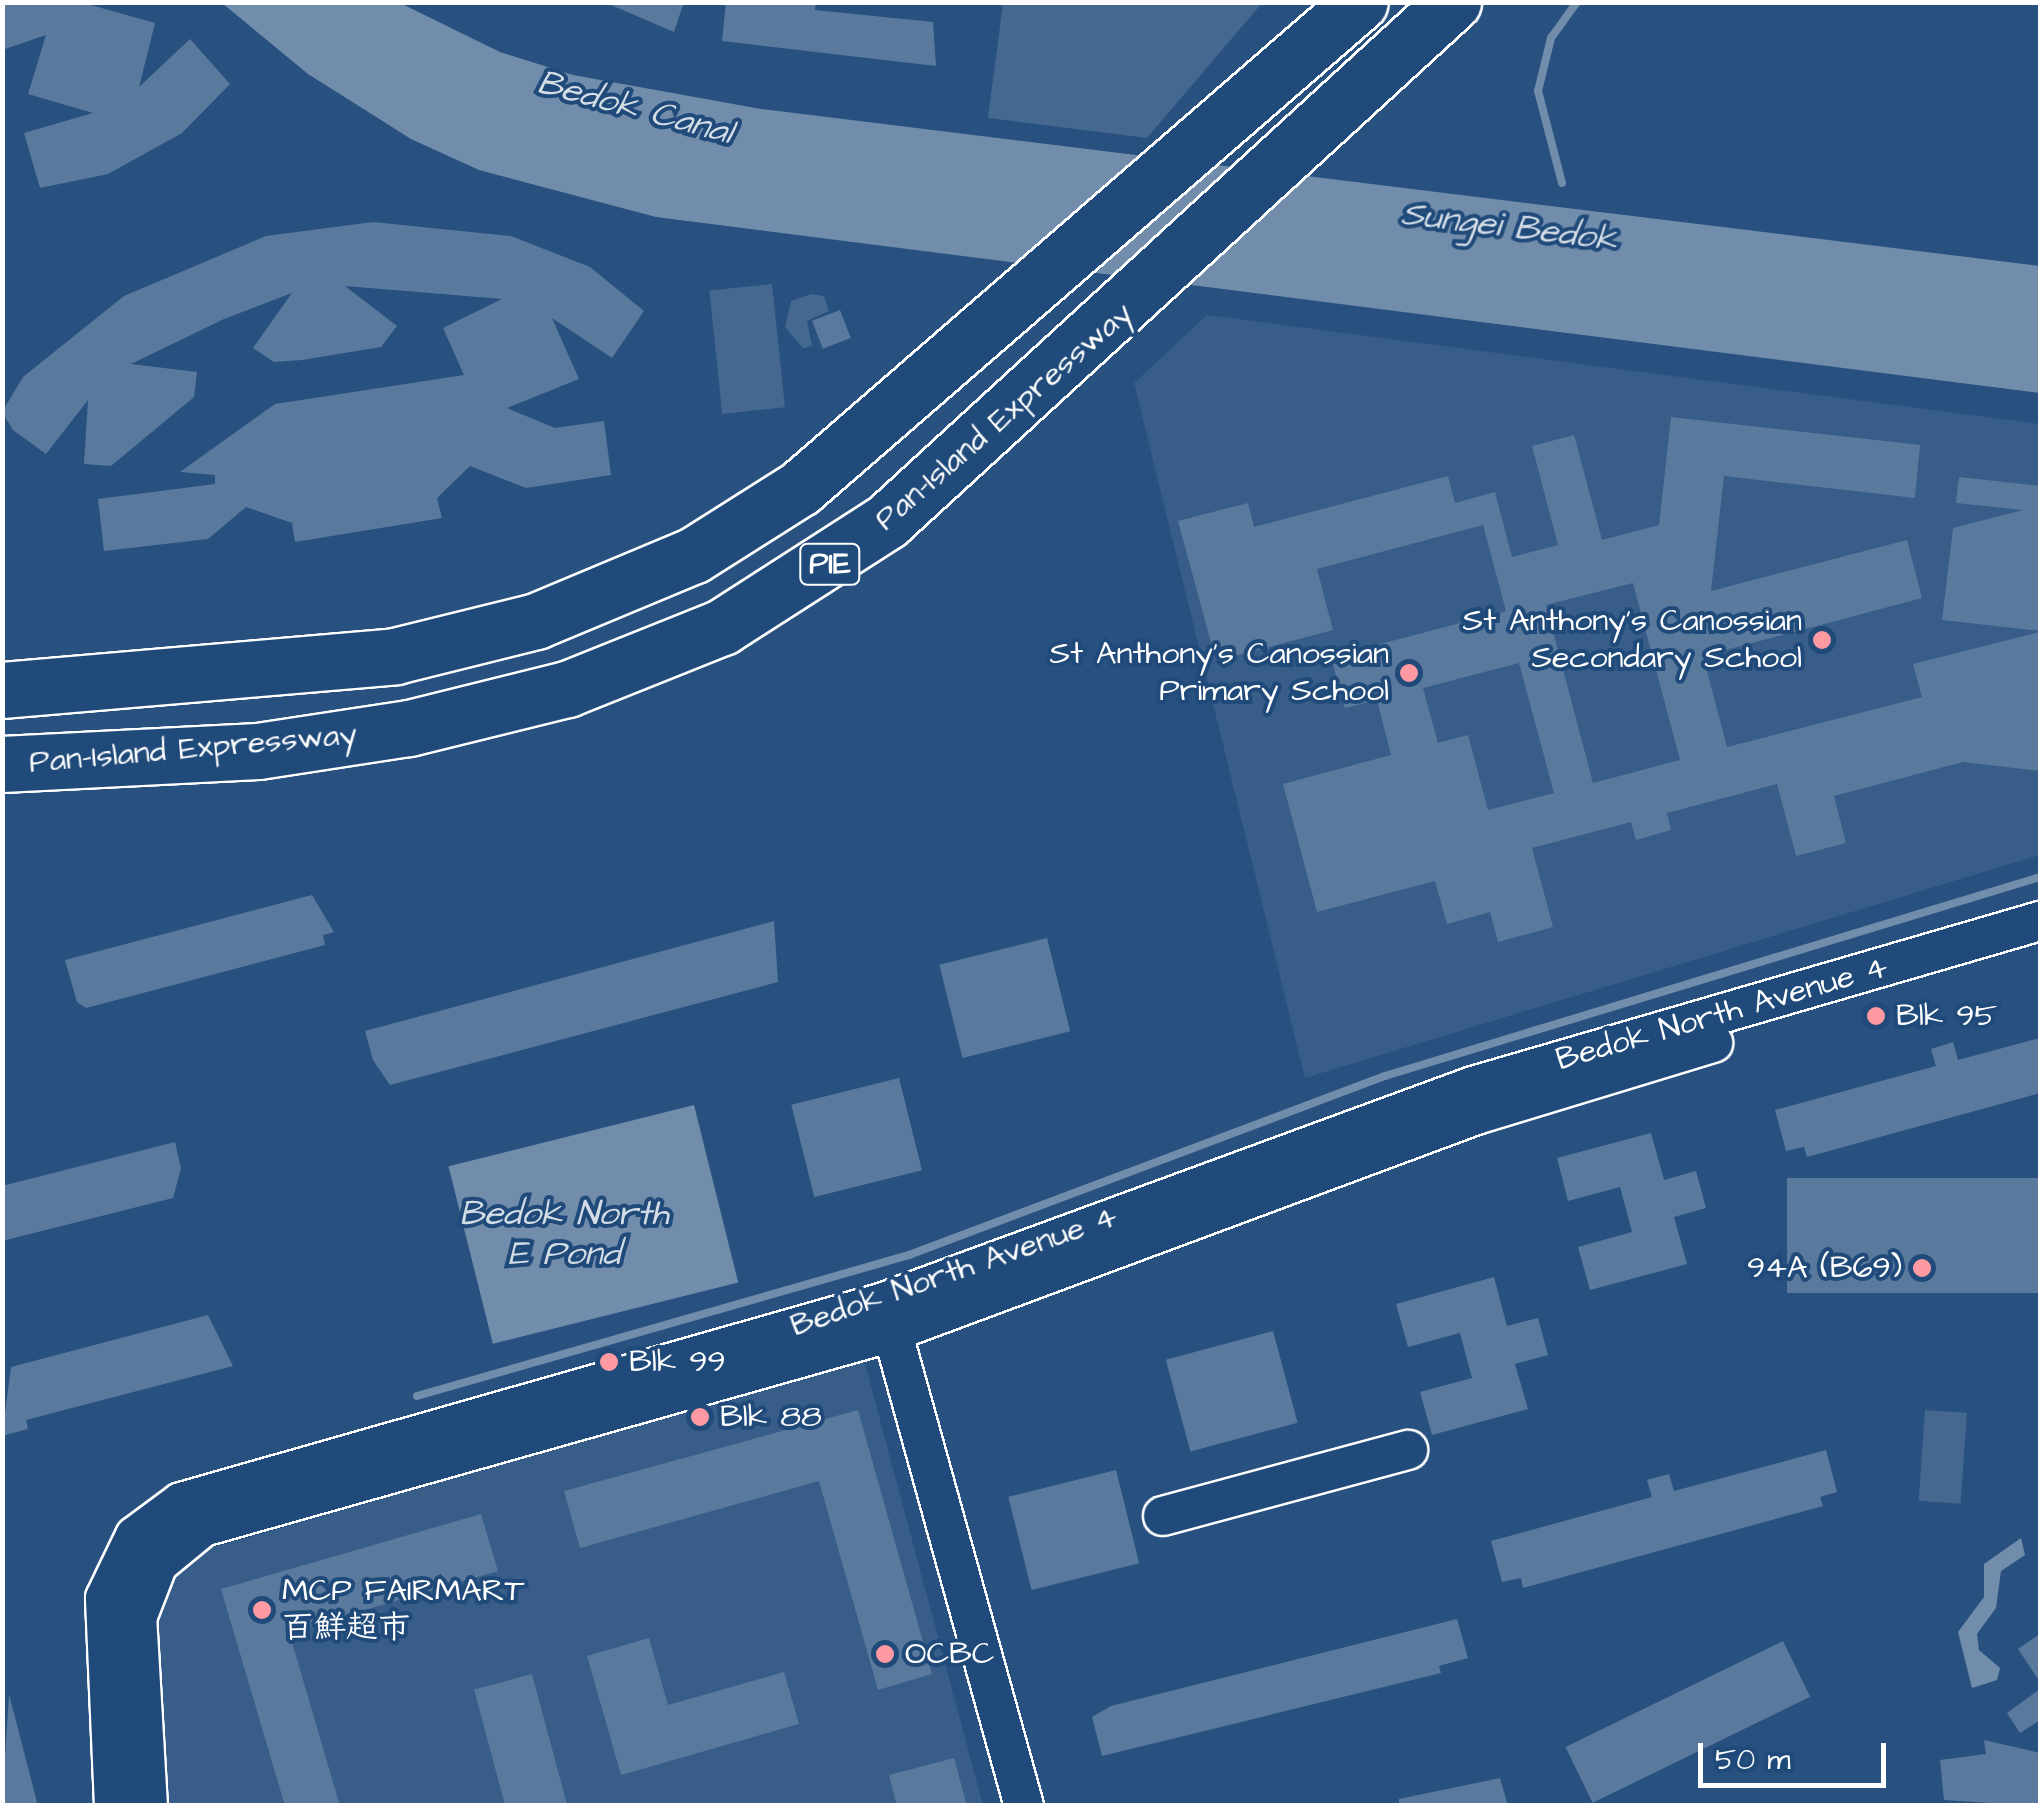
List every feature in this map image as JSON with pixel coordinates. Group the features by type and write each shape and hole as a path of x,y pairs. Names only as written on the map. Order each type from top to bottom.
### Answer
{"highway":[{"name":"PIE","path":"2,690 108,686 394,656 536,620 632,584 800,488 1029,298 1296,64 1360,2"},
{"name":"Pan-Island Expressway","path":"2,764 355,738 489,711 651,658 832,563 1114,322 1338,116 1453,2"},
{"path":"2,680 108,686"}],"street":[{"name":"Bedok North Avenue 4","path":"114,1806 106,1598 122,1556 161,1513 289,1468 879,1320 1473,1086 2040,921"},
{"name":"Bedok North Avenue 4","path":"148,1806 137,1618 148,1581 186,1537 879,1320 1476,1115 2040,944"},
{"path":"879,1320 1004,1806"},
{"path":"879,1320 1024,1806"},
{"path":"1163,1516 1408,1450"}],"shaded area":[{"path":"1003,2 1262,3 1147,138 988,118"},
{"path":"772,284 785,407 722,414 709,291"},
{"path":"811,294 824,296 829,311 807,321 812,346 803,348 785,327 791,301"},
{"path":"1207,315 2040,424 2040,855 1305,1078 1134,383"},
{"path":"864,1360 983,1805 164,1805 150,1633 163,1580 208,1549"},
{"path":"1925,1410 1967,1413 1961,1504 1919,1501"}],"water":[{"path":"222,3 400,3 500,52 573,75 761,109 2040,266 2040,393 656,217 479,170 411,139 308,74"},
{"name":"Bedok North E Pond","path":"694,1105 738,1283 493,1344 449,1166"},
{"path":"2021,1538 2025,1555 2001,1571 1996,1608 1977,1634 1979,1650 2000,1668 1997,1680 1972,1688 1958,1632 1984,1597 1984,1564"}],"building":[{"path":"2,2 80,2 155,23 139,87 190,39 230,84 182,133 108,174 40,188 24,133 93,113 28,94 46,35 2,50"},
{"path":"604,2 684,2 674,32"},
{"path":"726,2 816,2 815,10 933,22 936,66 722,41"},
{"path":"373,222 511,236 590,267 644,311 612,358 552,318 579,379 507,408 555,428 604,421 611,475 526,488 470,466 437,498 442,518 295,542 292,523 246,507 208,539 104,551 98,499 215,484 215,475 180,472 275,404 464,375 443,328 502,299 345,286 397,326 381,347 302,360 274,362 253,348 292,293 224,319 131,364 197,372 194,397 111,466 84,464 88,400 46,454 13,430 2,412 23,377 124,296 266,236"},
{"path":"840,310 851,338 823,349 812,321"},
{"path":"1671,417 1920,445 1915,498 1724,476 1711,591 1907,540 1922,598 1703,656 1727,747 1922,697 1913,664 2040,632 2040,771 1963,762 1834,796 1846,843 1796,856 1777,784 1667,813 1671,830 1636,840 1631,822 1532,848 1553,927 1498,942 1490,912 1447,924 1435,881 1317,912 1283,784 1391,755 1377,700 1345,708 1331,657 1506,611 1483,525 1317,569 1333,630 1216,661 1178,521 1248,503 1254,527 1448,476 1455,503 1495,492 1512,557 1558,545 1532,446 1574,435 1602,540 1659,525","holes":["1633,583 1680,760 1593,783 1546,605","1519,663 1554,793 1488,810 1468,735 1438,743 1423,688"]},
{"path":"1959,477 2040,486 2040,631 1942,620 1953,528 2023,510 1956,503"},
{"path":"312,895 334,932 323,935 325,945 86,1008 77,1002 65,960"},
{"path":"774,921 778,982 390,1085 373,1060 365,1031"},
{"path":"1047,938 1070,1031 963,1058 939,965"},
{"path":"2040,1038 2040,1093 1807,1157 1804,1147 1786,1151 1775,1110 1936,1066 1931,1049 1953,1042 1958,1060"},
{"path":"899,1078 922,1170 814,1197 791,1105"},
{"path":"1651,1133 1664,1180 1696,1171 1706,1208 1674,1217 1687,1264 1590,1290 1578,1247 1632,1232 1620,1187 1568,1201 1557,1158"},
{"path":"175,1142 181,1168 173,1198 2,1241 2,1186"},
{"name":"94A (B69)","path":"1787,1178 2040,1178 2040,1293 1787,1293"},
{"path":"1494,1277 1507,1326 1538,1318 1548,1355 1515,1364 1528,1409 1432,1435 1420,1392 1472,1378 1460,1333 1408,1347 1396,1304"},
{"path":"208,1315 233,1366 26,1420 28,1429 2,1436 11,1367"},
{"path":"1273,1331 1298,1423 1190,1451 1166,1360"},
{"path":"858,1410 932,1674 878,1690 819,1481 580,1548 564,1491"},
{"path":"1826,1450 1837,1492 1820,1497 1823,1506 1523,1588 1521,1578 1502,1582 1491,1541 1652,1497 1647,1480 1669,1474 1674,1491"},
{"path":"1116,1470 1139,1563 1032,1590 1008,1497"},
{"path":"481,1514 498,1571 289,1632 340,1806 285,1806 221,1589"},
{"path":"1457,1619 1468,1658 1439,1666 1441,1673 1102,1756 1092,1717 1111,1706"},
{"path":"2040,1634 2040,1682 2018,1649"},
{"path":"649,1638 668,1705 784,1672 799,1724 621,1775 587,1656"},
{"path":"1783,1641 1810,1697 1593,1803 1565,1747"},
{"path":"532,1674 567,1806 505,1806 474,1690"},
{"path":"2040,1689 2040,1720 2020,1733 2007,1713"},
{"path":"9,1694 38,1806 2,1806"},
{"path":"1984,1740 2040,1753 2040,1806 1944,1800 1940,1760 1986,1754"},
{"path":"954,1758 967,1806 897,1806 889,1775"},
{"path":"1500,1778 1508,1806 1399,1806 1399,1799"}],"waterway":[{"path":"1562,183 1538,91 1551,38 1577,2"},
{"path":"417,1396 909,1255 1385,1076 2040,877"}],"place":[{"name":"St Anthony's Canossian Secondary School","path":"1822,640"},
{"name":"St Anthony's Canossian Primary School","path":"1409,673"},
{"name":"Blk 95","path":"1876,1016"},
{"name":"94A (B69)","path":"1922,1268"},
{"name":"Blk 99","path":"609,1362"},
{"name":"Blk 88","path":"700,1417"},
{"name":"MCP FAIRMART 百鮮超市","path":"262,1610"},
{"name":"OCBC","path":"885,1654"}],"water label":[{"name":"Bedok Canal","path":"635,108"},
{"name":"Sungei Bedok","path":"1509,227"}]}
